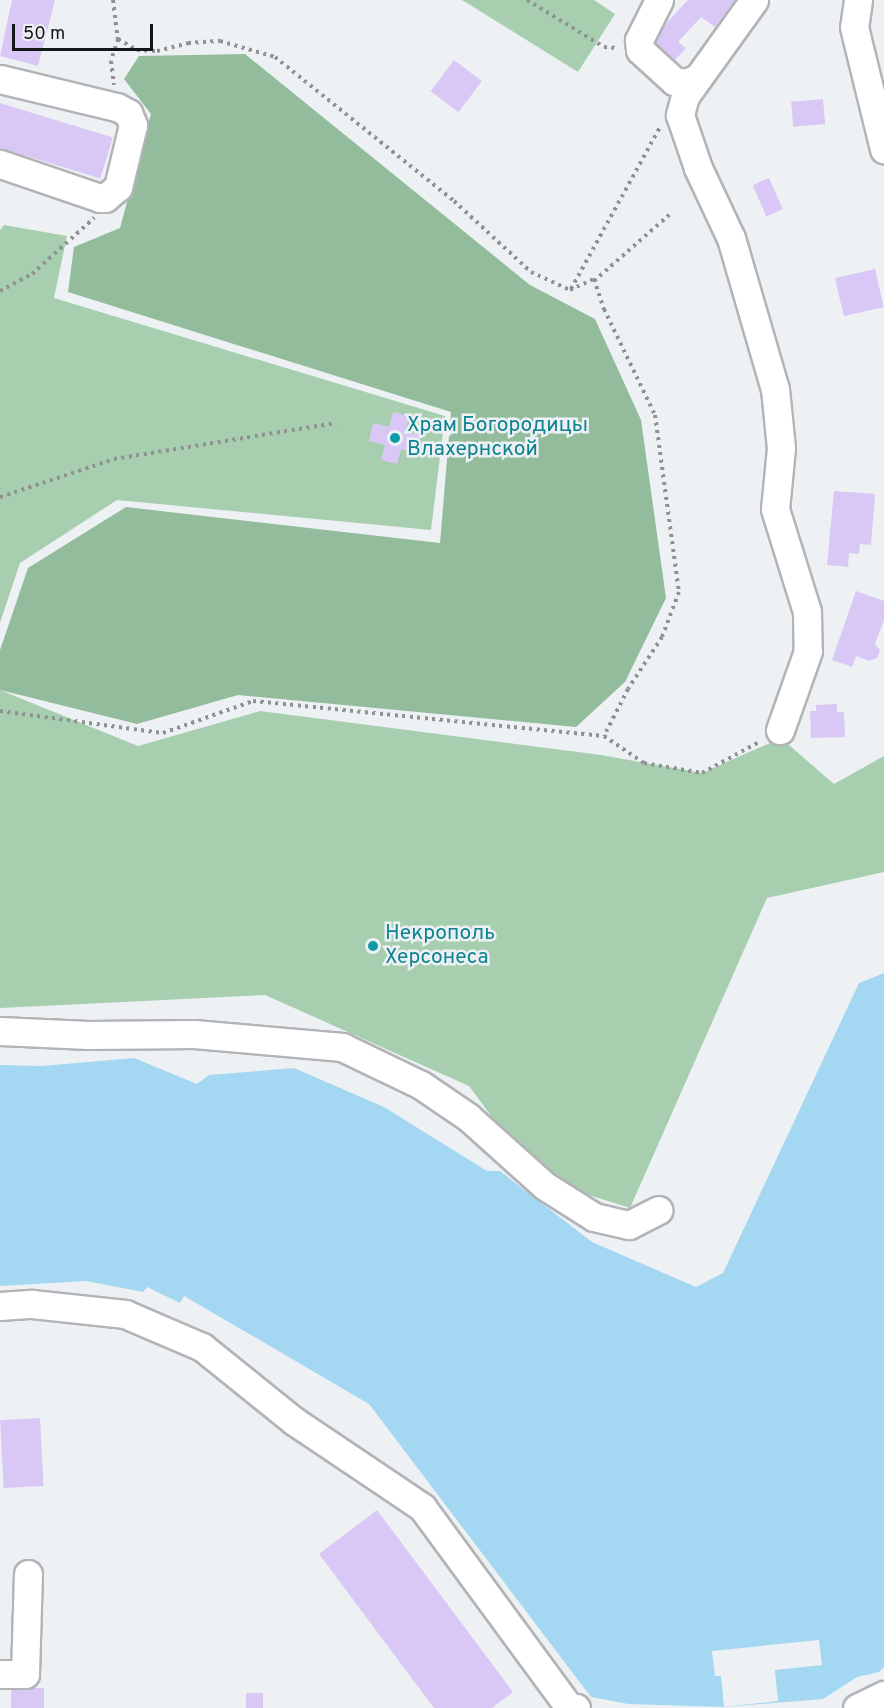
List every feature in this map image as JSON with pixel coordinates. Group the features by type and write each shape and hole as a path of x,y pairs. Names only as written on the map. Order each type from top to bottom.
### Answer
{"street":[{"path":"659,0 639,40 640,50 674,81 686,83 697,78"},
{"path":"754,0 685,96 680,115 698,168 731,238 775,389 781,447 775,509 807,612 808,651 780,730"},
{"path":"858,0 854,27 884,149"},
{"path":"0,79 122,110 133,131 118,187 111,195 100,198 0,164"},
{"path":"0,1031 88,1035 194,1034 342,1047 421,1085 468,1118 545,1186 594,1217 628,1225 658,1210"},
{"path":"0,1306 32,1304 125,1314 202,1347 294,1421 422,1507 569,1707 576,1708"},
{"path":"0,1674 25,1674 27,1574"},
{"path":"857,1708 884,1695"}],"path":[{"path":"113,0 118,39 111,62 122,110"},
{"path":"527,0 604,47 640,50"},
{"path":"118,39 137,50 157,51 188,43 220,41 275,57 454,201 531,272 570,290 594,281 671,213"},
{"path":"570,290 645,153"},
{"path":"0,291 32,274 91,222 111,195"},
{"path":"594,281 604,309 655,415 679,592 662,637 628,689 604,736"},
{"path":"0,497 114,459 336,423"},
{"path":"0,711 163,732 253,701 604,736 644,763 702,773 780,730"}],"green space":[{"path":"462,0 594,0 615,14 578,72"},
{"path":"245,54 530,285 595,319 641,420 666,598 625,682 576,727 238,695 137,724 0,690 0,650 28,568 126,507 440,543 451,412 68,292 74,247 120,228 151,114 124,79 139,56"},
{"path":"4,225 67,236 54,298 445,416 431,530 117,500 20,563 0,623 0,230"},
{"name":"Некрополь Херсонеса","path":"0,690 138,746 260,711 601,755 702,773 781,738 834,784 884,756 884,872 767,898 630,1208 538,1179 469,1086 265,995 0,1008"}],"water":[{"path":"884,973 884,1667 879,1672 857,1677 823,1699 724,1707 628,1704 591,1697 369,1404 184,1296 180,1303 147,1287 143,1292 86,1281 0,1286 0,1065 42,1066 134,1058 197,1084 209,1075 294,1068 384,1107 487,1171 500,1171 592,1242 696,1287 723,1273 859,983"}],"pier":[{"path":"819,1640 822,1665 775,1670 778,1701 724,1707 721,1676 715,1676 712,1651"}],"building":[{"path":"12,0 55,0 38,66 0,56"},
{"path":"688,0 735,0 715,27 701,17 678,42 686,48 675,60 655,43 663,27"},
{"path":"454,60 482,81 458,112 431,91"},
{"path":"823,99 825,124 793,127 791,102"},
{"path":"0,103 113,137 100,179 0,148"},
{"path":"769,178 783,209 766,216 753,185"},
{"path":"875,269 884,307 844,316 835,278"},
{"name":"Храм Богородицы Влахернской","path":"393,412 409,416 406,431 421,435 416,453 401,449 397,464 381,460 385,445 369,441 373,423 389,427"},
{"path":"834,491 875,494 871,545 860,544 859,554 849,553 848,567 827,565"},
{"path":"856,591 884,601 884,620 875,644 880,650 877,658 869,661 856,656 852,667 832,660"},
{"path":"837,704 837,712 844,712 845,737 811,738 810,711 816,711 816,705"},
{"path":"40,1418 44,1486 4,1488 0,1420"},
{"path":"377,1510 513,1692 492,1708 434,1708 319,1554"},
{"path":"11,1688 44,1688 44,1708 11,1708"},
{"path":"246,1693 263,1693 263,1708 246,1708"}],"place":[{"name":"Храм Богородицы Влахернской","path":"395,438"},
{"name":"Некрополь Херсонеса","path":"373,946"}]}
